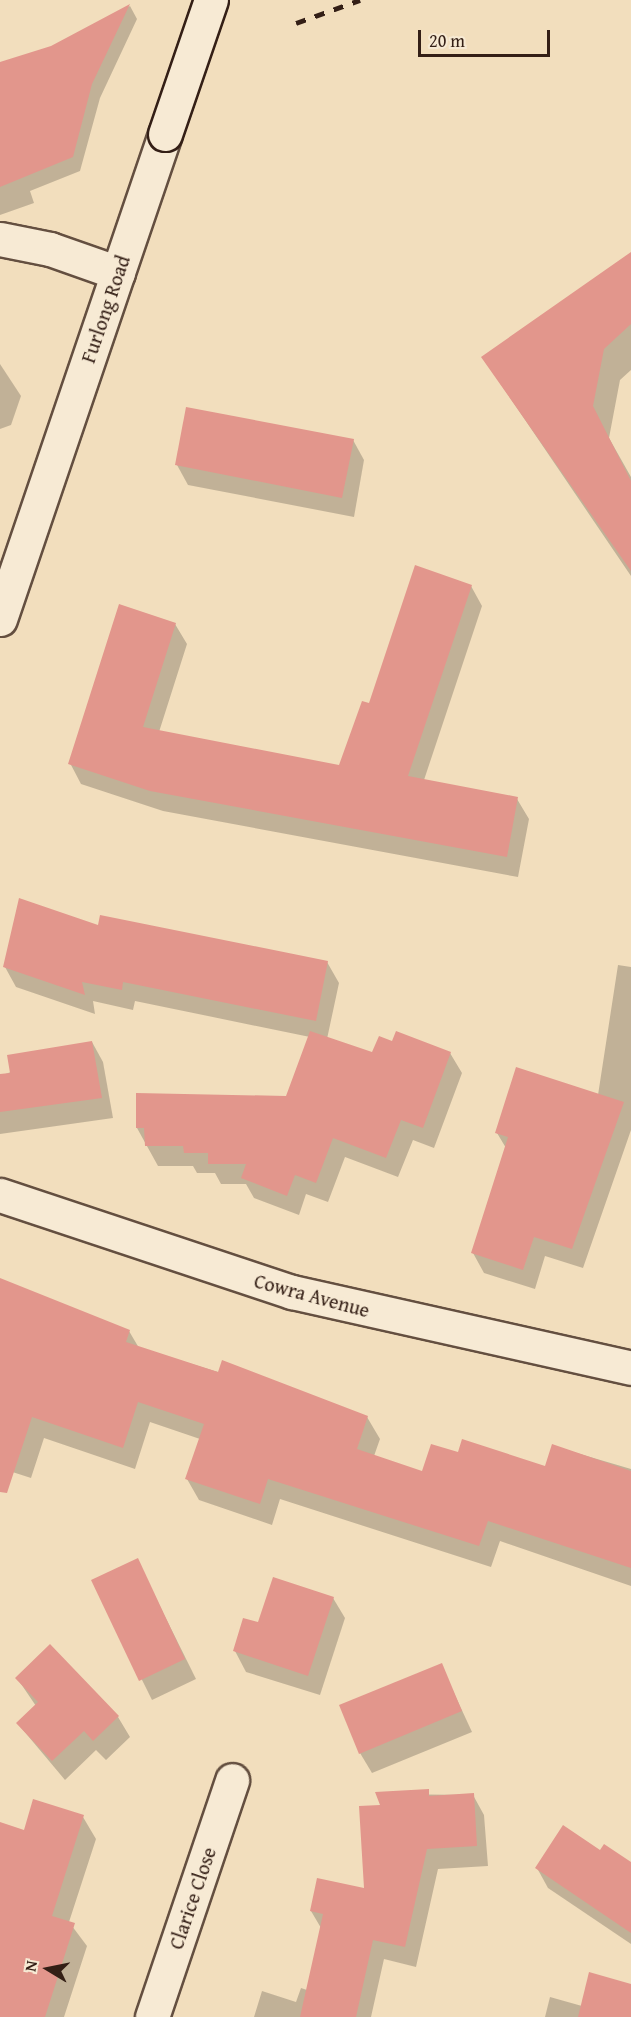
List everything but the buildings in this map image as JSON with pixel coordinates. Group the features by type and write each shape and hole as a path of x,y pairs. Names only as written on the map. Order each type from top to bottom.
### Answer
{"street":[{"name":"Furlong Road","path":"0,619 211,0"},
{"path":"0,239 50,249 118,273"},
{"name":"Cowra Avenue","path":"0,1195 292,1292 631,1368"},
{"name":"Clarice Close","path":"152,2017 232,1780"}],"railway":[{"path":"296,23 360,0"}]}
